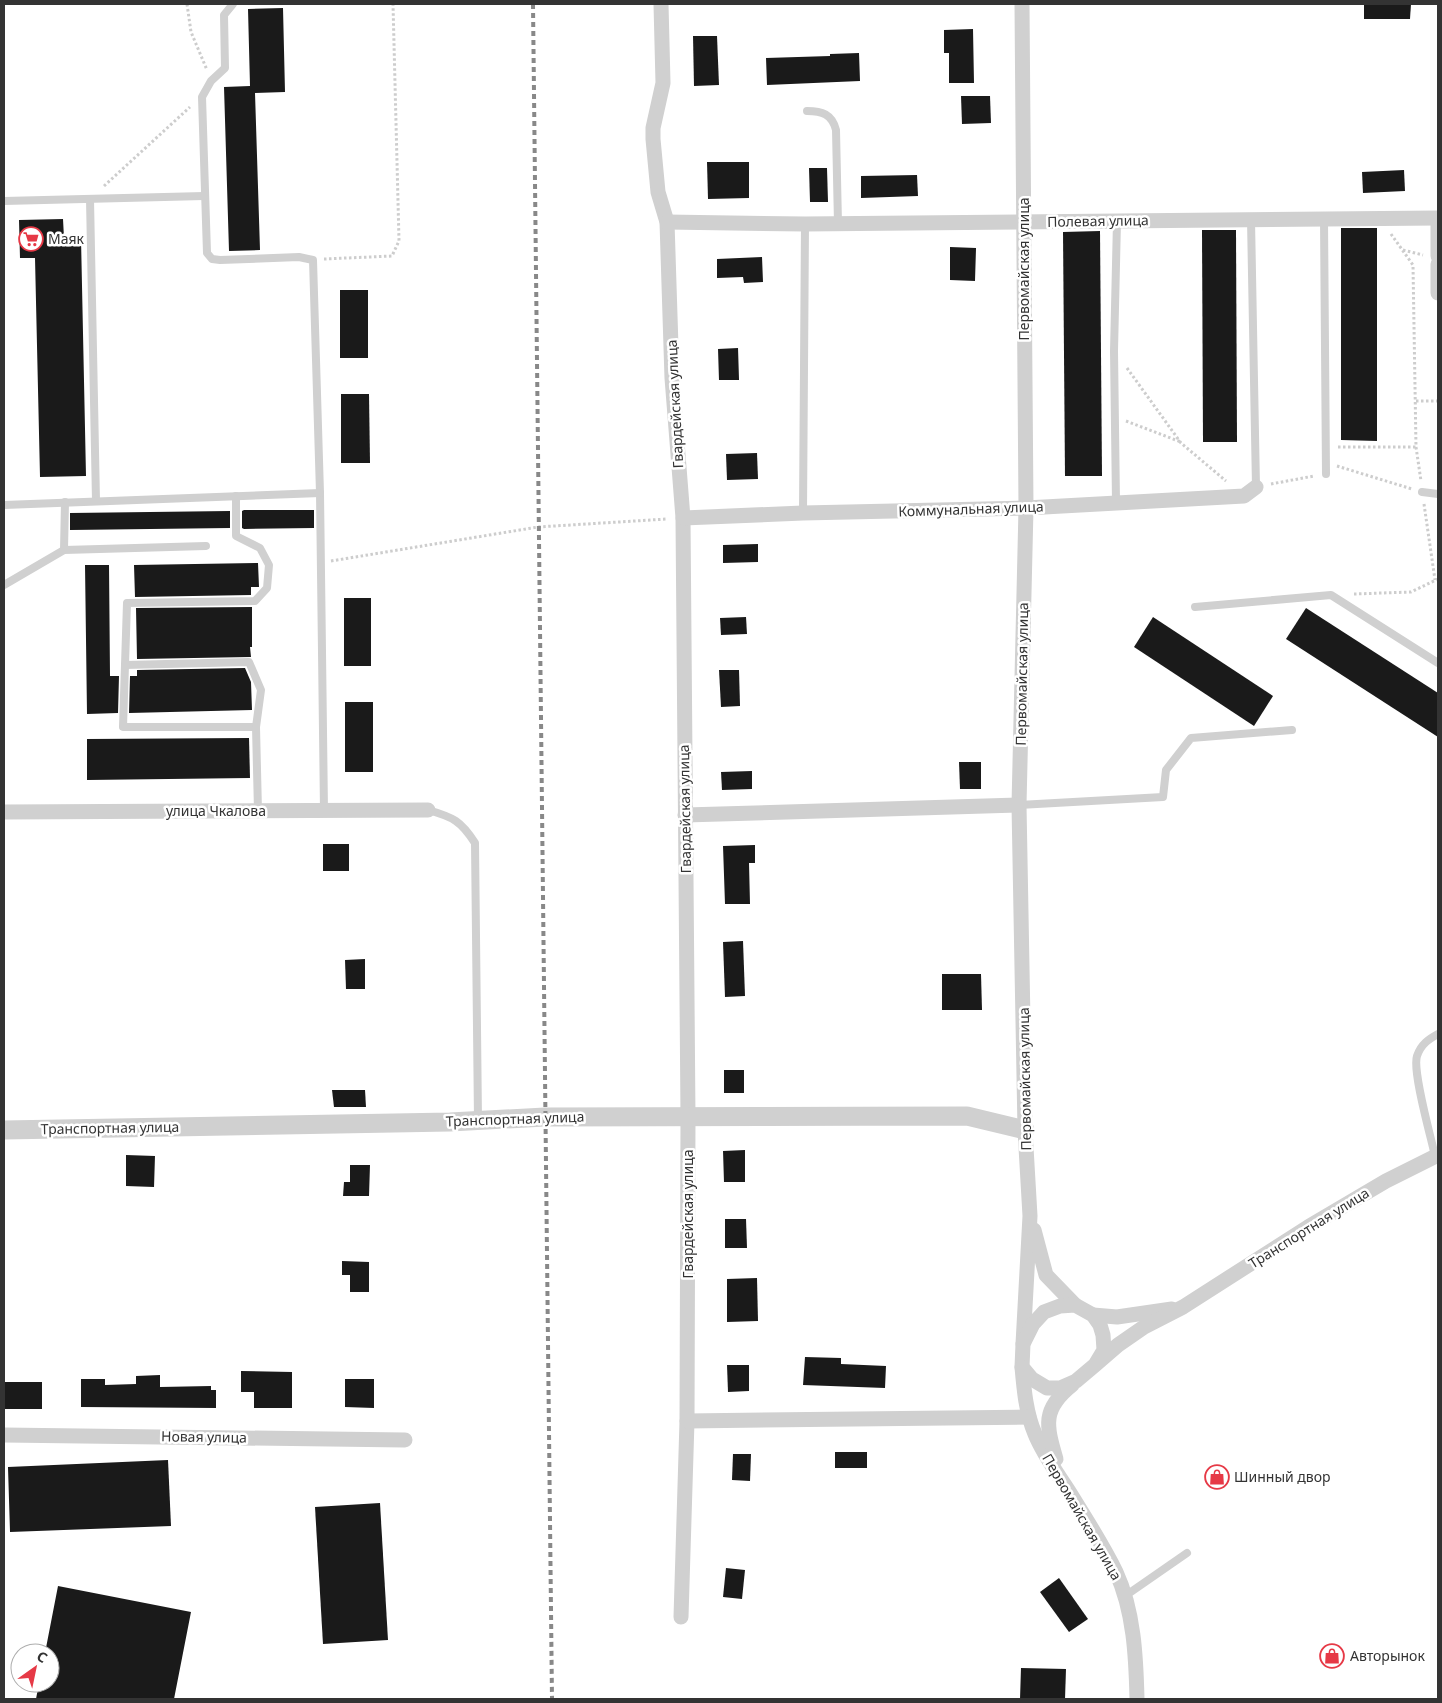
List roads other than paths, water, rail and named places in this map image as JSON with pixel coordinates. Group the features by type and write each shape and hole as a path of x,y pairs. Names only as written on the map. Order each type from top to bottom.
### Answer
{"street":[{"name":"Гвардейская улица","path":"661,4 663,83 661,101 653,128 653,139 658,192 667,222 672,378 683,518 688,1116 687,1421 681,1617"},
{"name":"Первомайская улица","path":"1022,4 1026,508 1020,805 1025,1130 1030,1216 1023,1344"},
{"name":"Полевая улица","path":"667,222 838,224 1438,218"},
{"path":"1438,225 1438,256"},
{"path":"1438,264 1438,293"},
{"name":"Коммунальная улица","path":"683,518 803,513 1026,508 1244,496 1256,487"},
{"path":"685,815 1020,805"},
{"name":"улица Чкалова","path":"4,812 428,810"},
{"name":"Транспортная улица","path":"4,1130 545,1117 967,1116 1025,1130"},
{"name":"Транспортная улица","path":"1095,1365 1118,1345 1144,1327 1183,1307 1308,1227 1386,1181 1437,1156"},
{"path":"1030,1216 1046,1274 1074,1305 1093,1315 1116,1317 1183,1307"},
{"path":"1074,1305 1060,1306 1044,1312 1033,1324 1023,1344 1022,1366 1032,1379 1047,1388 1060,1388 1076,1381"},
{"path":"1070,1493 1049,1438 1048,1424 1050,1412 1058,1396 1095,1365 1104,1350 1100,1325 1093,1315"},
{"name":"Первомайская улица","path":"1022,1366 1029,1417 1035,1434 1047,1458 1070,1493 1116,1572 1126,1596 1137,1662 1137,1699"},
{"path":"687,1421 1029,1417"},
{"name":"Новая улица","path":"4,1435 405,1440"}],"lane":[{"path":"233,4 224,15 225,68 211,81 202,97 207,253 212,259 220,260 299,257 313,260 320,493 324,811"},
{"path":"807,111 818,111 826,114 834,122 836,130 838,224"},
{"path":"4,201 204,196"},
{"path":"90,199 96,501"},
{"path":"1324,219 1326,474"},
{"path":"1250,220 1256,487"},
{"path":"1116,502 1114,351 1117,221"},
{"path":"803,513 805,224"},
{"path":"1422,492 1438,494"},
{"path":"4,504 320,493"},
{"path":"236,496 236,536 260,548 269,566 267,588 255,601 127,603 123,727 256,727"},
{"path":"64,550 65,502"},
{"path":"4,585 64,550 206,546"},
{"path":"1195,607 1331,595 1438,663"},
{"path":"125,665 249,662 262,690 256,727 258,811"},
{"path":"1020,805 1163,797 1166,770 1191,738 1292,730"},
{"path":"428,810 449,816 466,829 475,843 478,1120"},
{"path":"1437,1156 1417,1075 1417,1056 1425,1042 1438,1034"},
{"path":"1126,1596 1186,1554"}],"railway":[{"path":"533,4 552,1699"}],"place":[{"name":"Маяк","path":"31,239"},
{"name":"Шинный двор","path":"1217,1477"},
{"name":"Авторынок","path":"1332,1656"}]}
